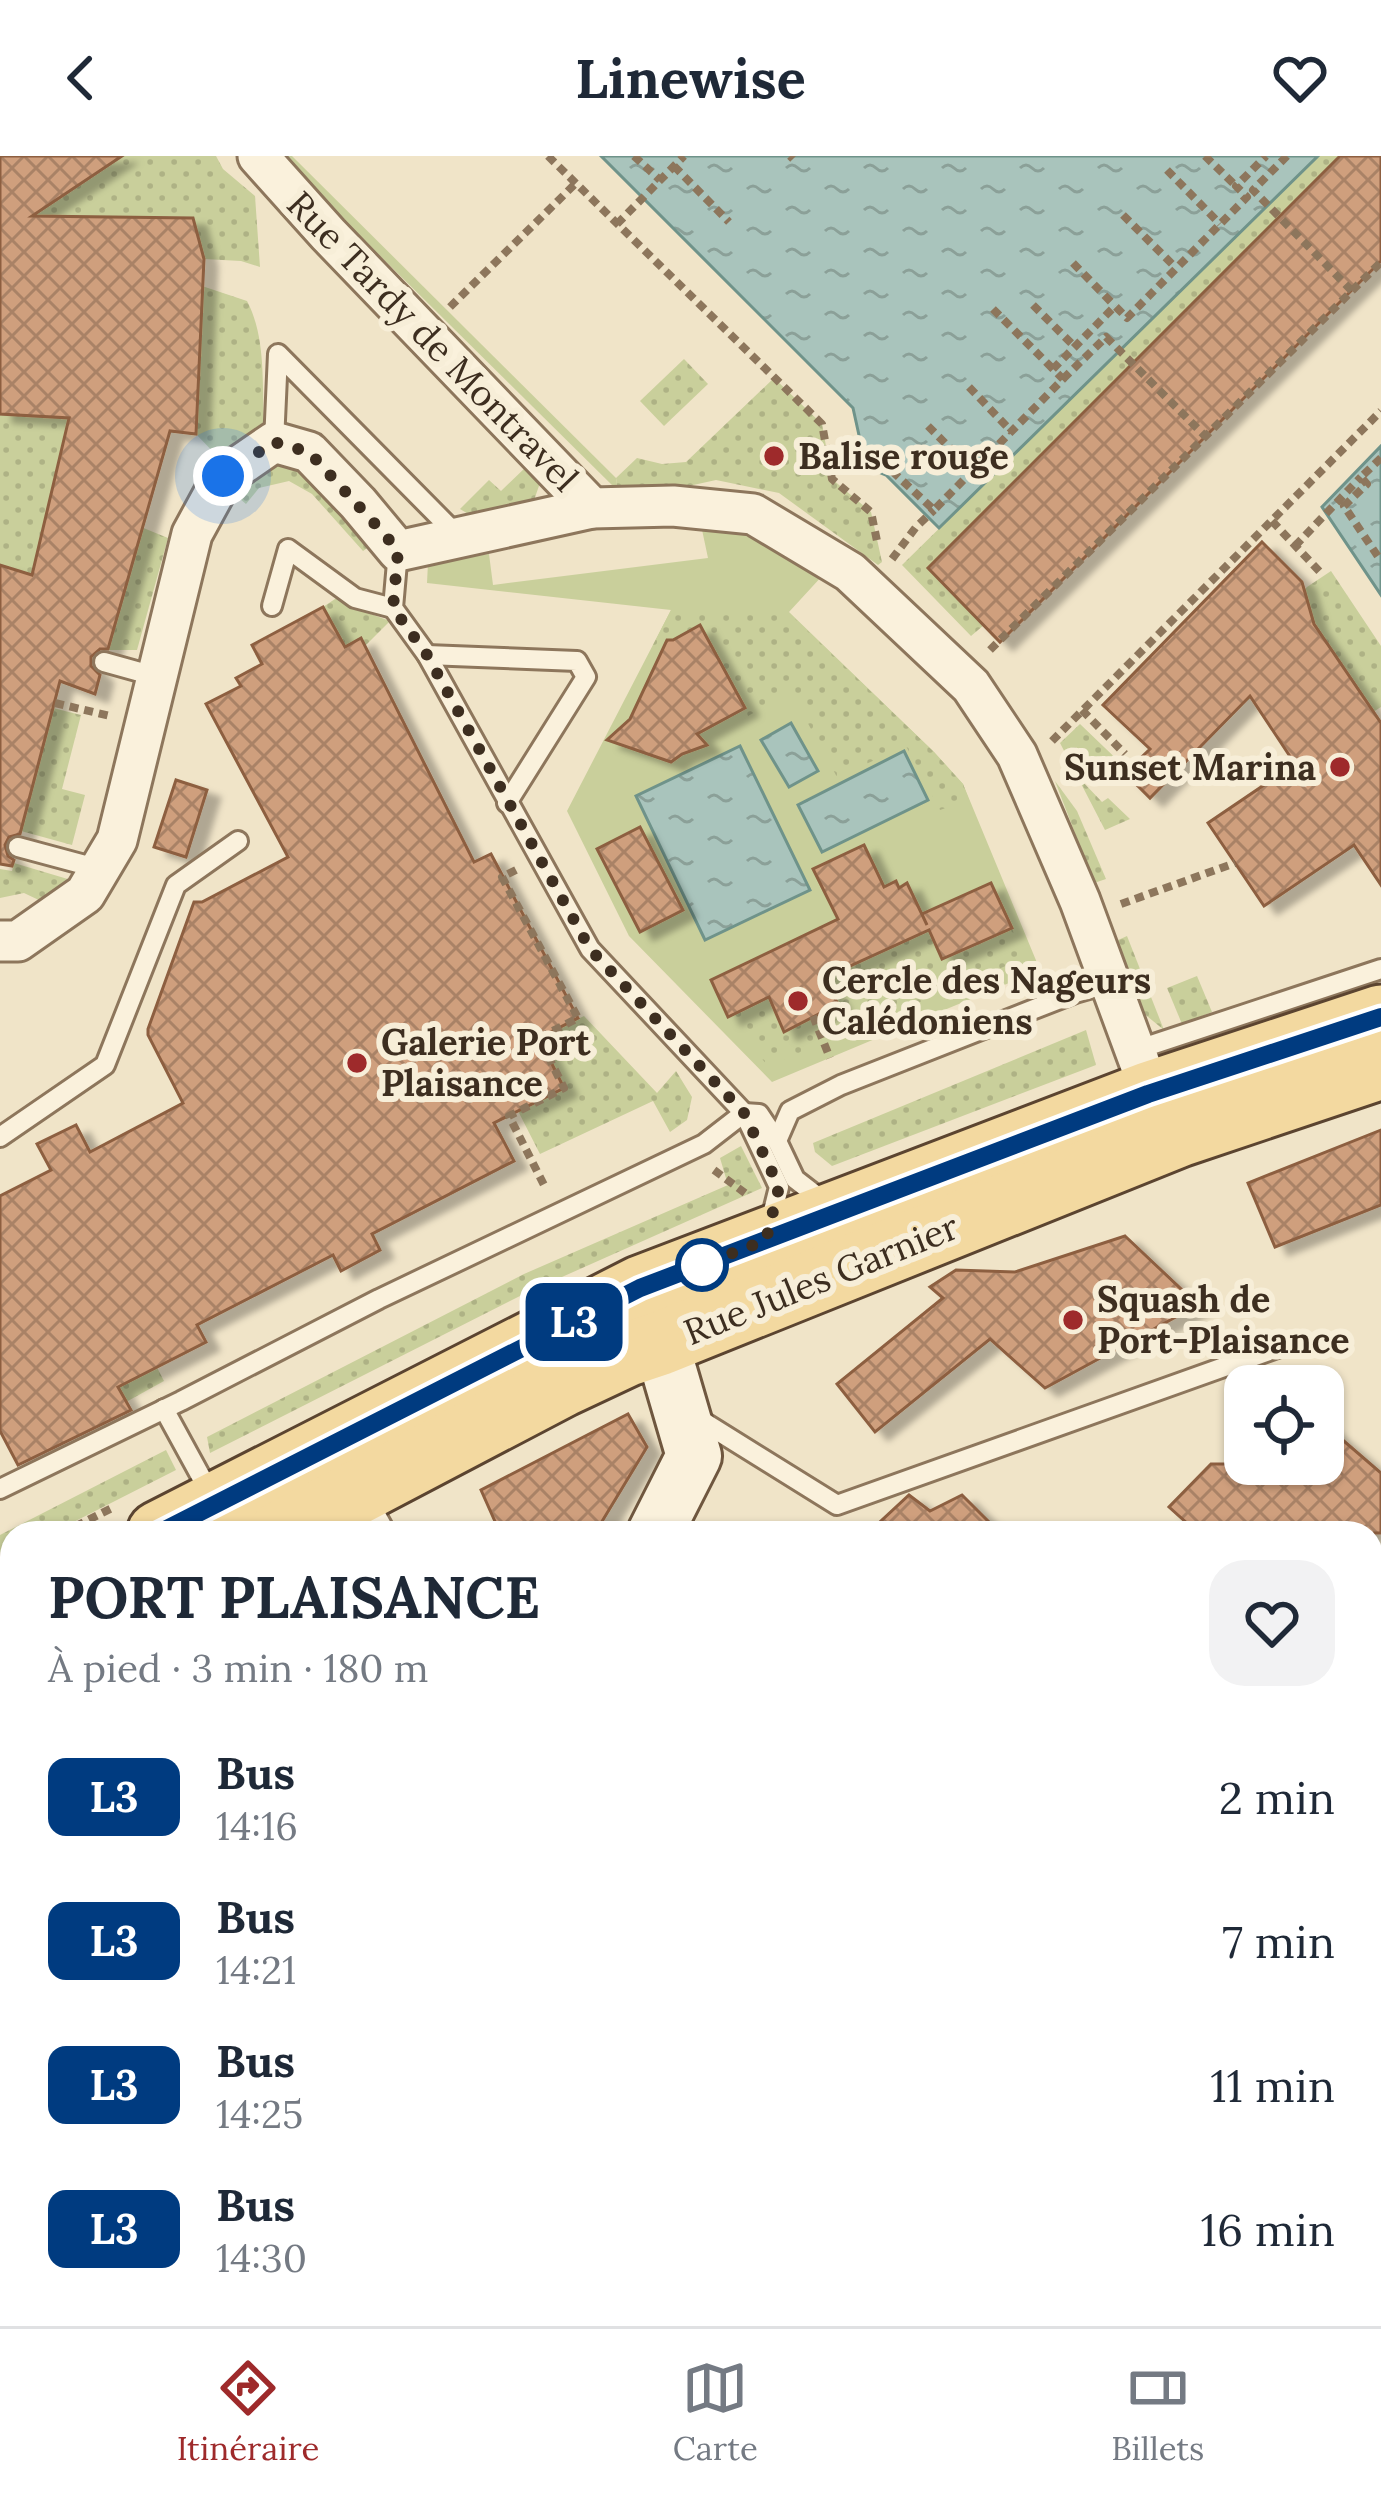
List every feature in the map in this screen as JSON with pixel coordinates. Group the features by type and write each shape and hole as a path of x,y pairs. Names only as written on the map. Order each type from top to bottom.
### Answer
{"main road":[{"name":"Rue Jules Garnier","path":"210,1518 389,1416 640,1288 947,1171 1142,1072 1381,1016"},
{"name":"Rue Jules Garnier","path":"334,1521 374,1512 562,1385 628,1354 1179,1136 1370,1071"}],"street":[{"name":"Rue Tardy de Montravel","path":"258,156 592,508 673,506 753,514 850,572 970,686 1017,754 1080,902 1142,1072"},
{"path":"0,941 18,941 85,894 117,840 192,535 223,476 274,442 309,452 398,551 592,508"},
{"path":"1142,1072 1178,1113 1330,1066 1370,1071"},
{"path":"928,1235 960,1201 1138,1132 1142,1072"},
{"path":"661,1343 665,1322 682,1290 907,1213 947,1171"},
{"path":"389,1416 433,1413 619,1320 643,1321 661,1343 694,1456 661,1521"}],"lane":[{"path":"274,442 278,353 460,539"},
{"path":"272,606 288,548 355,598 393,608 427,655 590,949 744,1113 779,1187 766,1240"},
{"path":"393,608 398,551"},
{"path":"427,655 577,661 586,677 507,803"},
{"path":"104,662 158,676"},
{"path":"0,1136 105,1065 176,885 238,841"},
{"path":"17,847 100,868"},
{"path":"1142,1072 1381,970"},
{"path":"777,1141 790,1111 841,1085 1110,983"},
{"path":"0,1489 379,1299 704,1144 744,1113 758,1114 794,1179 839,1213"},
{"path":"680,1407 837,1505 1280,1348"},
{"path":"164,1409 210,1518"}],"path":[{"path":"548,156 822,424 832,479 871,512 878,545"},
{"path":"634,156 660,180"},
{"path":"617,224 684,156"},
{"path":"1073,263 1127,318 1247,197 1204,156"},
{"path":"1250,156 1258,164"},
{"path":"1236,187 1266,156"},
{"path":"1287,156 1253,190 1352,291"},
{"path":"674,166 729,222"},
{"path":"1168,170 1220,224"},
{"path":"424,334 575,184"},
{"path":"1123,215 1176,268"},
{"path":"981,661 1381,262"},
{"path":"1034,304 1075,347"},
{"path":"1053,369 1114,306"},
{"path":"993,309 1063,379"},
{"path":"882,562 886,566 916,527 1106,338 1206,437"},
{"path":"969,388 1012,432"},
{"path":"1046,747 1381,411"},
{"path":"928,426 973,471"},
{"path":"1295,546 1381,458"},
{"path":"892,471 934,510"},
{"path":"1361,477 1367,484 1344,506 1381,561"},
{"path":"1272,521 1321,573"},
{"path":"55,703 82,710"},
{"path":"1082,710 1125,754"},
{"path":"1120,905 1235,863"},
{"path":"502,877 578,1018 539,1038 564,1088 509,1116 524,1146"},
{"path":"813,1016 830,1058"}],"green space":[{"path":"122,156 216,156 223,169 255,196 260,267 204,259 192,218 0,219"},
{"path":"279,156 292,156 616,478 618,491"},
{"path":"1318,156 1340,156 928,567 984,625 971,636 902,565"},
{"path":"202,286 247,301 262,360 264,423 242,443 216,455 196,434"},
{"path":"684,359 708,384 664,426 640,401"},
{"path":"774,378 822,424 832,479 871,512 882,562 878,565 779,493 716,480 639,497 618,491 616,478 637,458 662,464 686,462"},
{"path":"65,410 140,485 58,464 32,575 0,565 0,414 63,418"},
{"path":"269,463 293,465 315,481 373,544 363,551 312,494 289,481 259,488 246,504 233,493"},
{"path":"527,466 540,483 533,503 475,518 460,509 489,480 501,491"},
{"path":"701,525 746,526 823,575 789,612 963,784 1040,970 772,1082 629,936 567,811 671,610 427,583 428,563 489,554 493,585 708,558"},
{"path":"141,527 168,538 137,650 108,650"},
{"path":"1331,571 1381,646 1381,707 1373,712 1329,645 1245,702 1219,678 1307,587"},
{"path":"341,595 357,609 390,621 365,646 361,639 345,647 323,607"},
{"path":"671,610 788,612 934,752 963,784 969,800 940,810 906,746 837,777 791,692 748,716 700,625 658,648 653,645"},
{"path":"53,708 81,715 62,789 85,795 72,845 21,831"},
{"path":"1080,724 1128,770 1125,773 1108,756 1082,781 1102,802 1108,798 1130,819 1105,830 1060,743"},
{"path":"1055,781 1077,811 1106,879 1094,883"},
{"path":"14,863 71,880 43,902 24,893 0,898 0,869 12,871"},
{"path":"1012,928 1022,959 768,1066 728,1017 782,991 771,1002 781,1023 792,1028 829,1009 834,997 824,977 929,930 943,959"},
{"path":"1127,936 1164,1030 1142,1012 1116,941"},
{"path":"1197,976 1212,1012 1182,1024 1167,988"},
{"path":"584,1016 657,1093 676,1071 692,1097 687,1120 670,1132 653,1101 540,1154 518,1111 539,1038"},
{"path":"1086,1030 1096,1065 832,1166 815,1152 813,1143"},
{"path":"741,1146 762,1188 526,1293 210,1453 207,1437 524,1274 728,1185 720,1158"},
{"path":"149,1352 164,1381 126,1402 111,1373"},
{"path":"166,1450 176,1470 76,1521 27,1521"}],"water":[{"path":"601,156 1318,156 939,528 886,475 866,467 853,408"},
{"path":"1381,446 1381,595 1322,507"},
{"path":"791,723 818,771 789,787 761,740"},
{"path":"740,746 810,890 705,940 636,796"},
{"path":"904,751 928,800 822,852 798,805"}],"building":[{"path":"0,156 122,156 32,216 193,218 204,259 196,434 170,431 108,649 91,657 91,666 100,675 95,694 60,681 20,834 9,837 5,845 14,860 12,866 0,864 0,565 32,575 69,418 0,414"},
{"path":"1340,156 1381,156 1381,261 1000,642 928,568"},
{"path":"1262,542 1302,582 1314,624 1381,723 1381,885 1354,845 1264,906 1208,823 1295,764 1250,696 1150,798 1125,773 1150,749 1103,705"},
{"name":"Galerie Port Plaisance","path":"323,607 345,647 361,638 474,862 491,854 578,1018 539,1038 564,1088 494,1123 514,1161 372,1234 380,1250 341,1271 333,1255 197,1325 206,1342 118,1387 131,1410 18,1465 0,1431 0,1196 51,1170 37,1144 76,1125 90,1152 183,1103 148,1029 194,902 288,857 206,704 241,686 236,678 262,664 252,645"},
{"path":"700,625 745,708 697,734 707,745 671,762 607,740 630,719 667,640"},
{"path":"176,780 207,790 186,857 154,847"},
{"path":"640,827 683,910 640,932 597,849"},
{"path":"864,845 884,887 896,881 899,888 907,883 927,925 922,914 991,883 1012,928 942,959 929,930 824,978 838,1004 784,1032 769,997 728,1017 711,980 838,919 813,869"},
{"path":"1381,1130 1381,1205 1275,1247 1248,1183"},
{"path":"1125,1236 1198,1305 1045,1388 990,1339 875,1432 837,1384 943,1298 930,1287 956,1270 1015,1272"},
{"path":"628,1414 647,1447 602,1521 495,1521 481,1490"},
{"path":"1344,1441 1381,1473 1381,1521 1185,1521 1169,1507 1211,1464 1224,1464 1224,1485 1344,1485"},
{"path":"909,1495 930,1511 962,1495 988,1521 881,1521"}],"bus line":[{"name":"L3","path":"183,1521 640,1288 1148,1094 1381,1017"}],"place":[{"name":"Balise rouge","path":"774,456"},
{"name":"Sunset Marina","path":"1340,767"},
{"name":"Cercle des Nageurs Calédoniens","path":"798,1001"},
{"name":"Galerie Port Plaisance","path":"357,1063"},
{"name":"Squash de Port-Plaisance","path":"1073,1320"}],"route":[{"path":"223,476 274,442 309,452 386,536 398,551 393,608 427,655 590,949 744,1113 779,1187 766,1240 682,1273 702,1265"}]}
